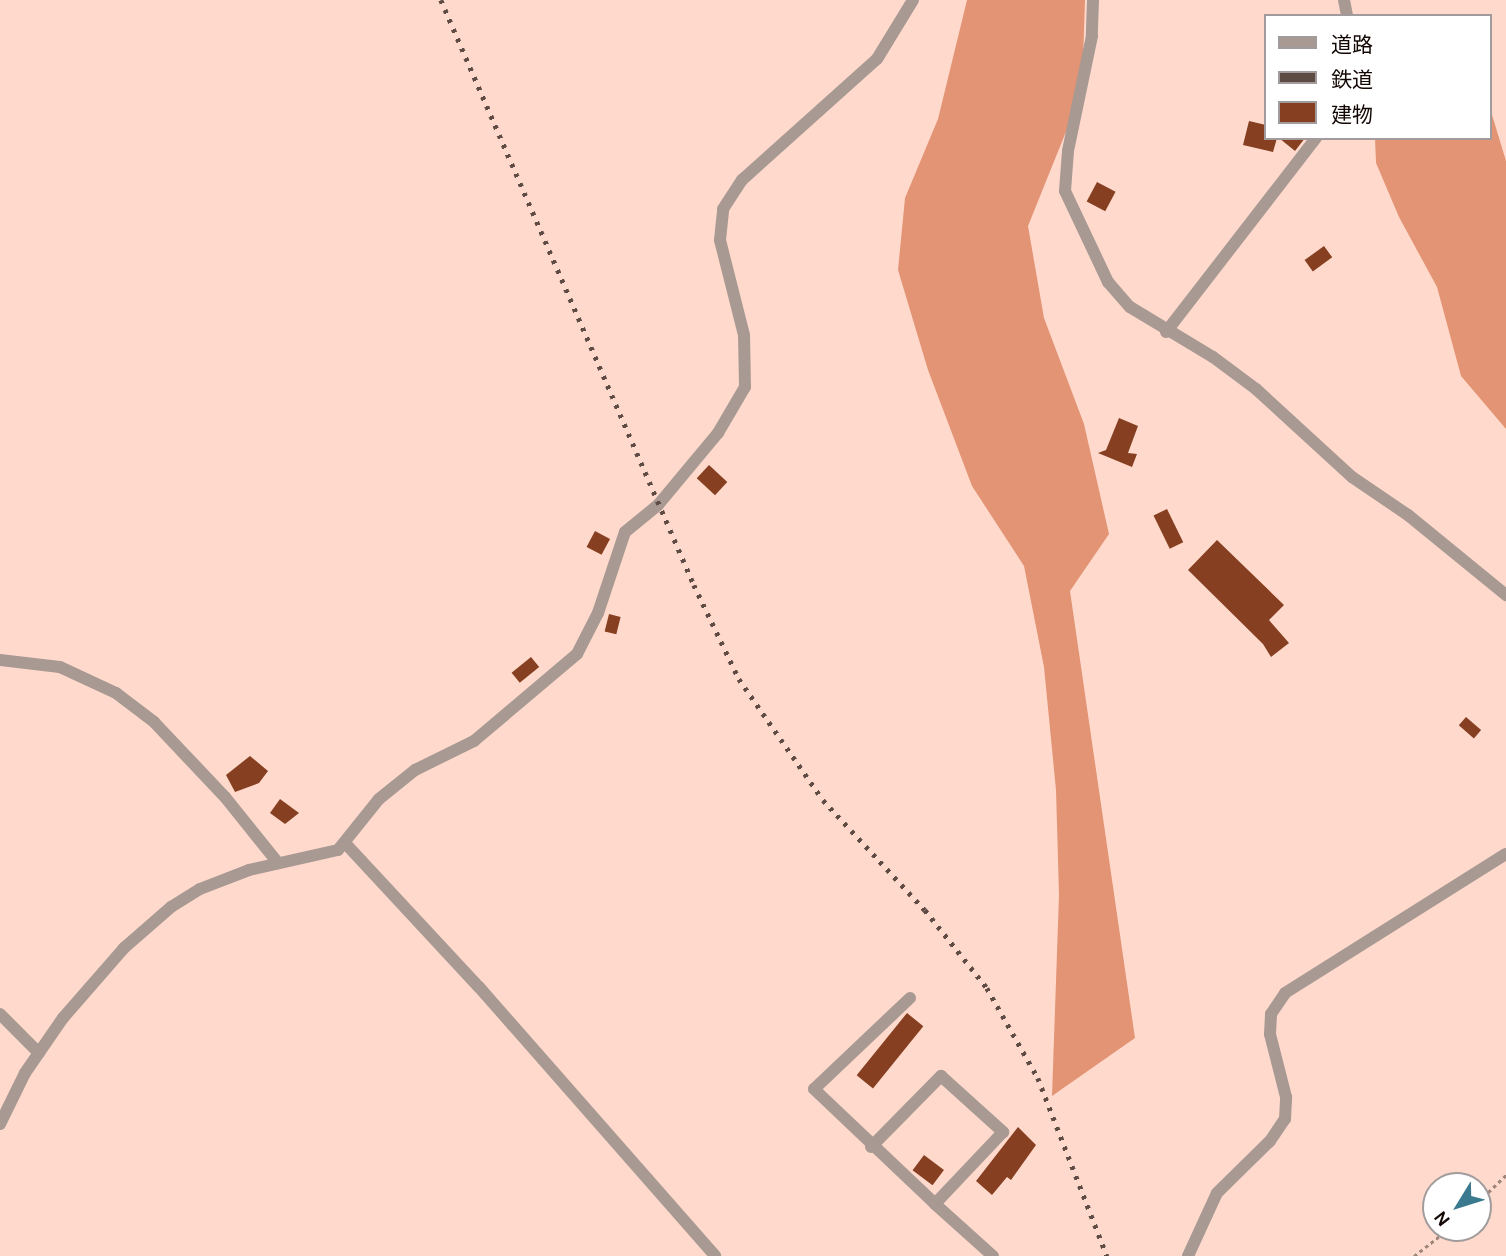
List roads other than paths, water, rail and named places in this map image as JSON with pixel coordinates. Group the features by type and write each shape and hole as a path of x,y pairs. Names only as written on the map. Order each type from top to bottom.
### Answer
{"street":[{"path":"0,1124 39,1053 124,948 171,907 200,889 278,863 338,850 379,799 415,770 474,741 584,645 625,532 659,505 718,433 745,387 744,335 720,240 723,209 742,180 877,59 913,0"},
{"path":"1093,0 1092,36 1068,151 1065,191 1108,282 1130,307 1167,332 1213,357 1256,389 1352,477 1408,515 1506,595"},
{"path":"1167,332 1314,140"},
{"path":"0,660 60,667 116,692 154,722 225,797 278,863"},
{"path":"345,843 479,986 715,1256"},
{"path":"1188,1256 1217,1193 1270,1141 1285,1119 1286,1097 1270,1034 1271,1014 1285,993 1506,854"},
{"path":"909,998 814,1089 870,1147 993,1256"},
{"path":"0,1014 39,1053"},
{"path":"870,1147 941,1076 1003,1132 935,1203"}],"railway":[{"path":"441,0 694,585 739,679 823,800 925,910 987,988 1038,1078 1107,1256"}]}
